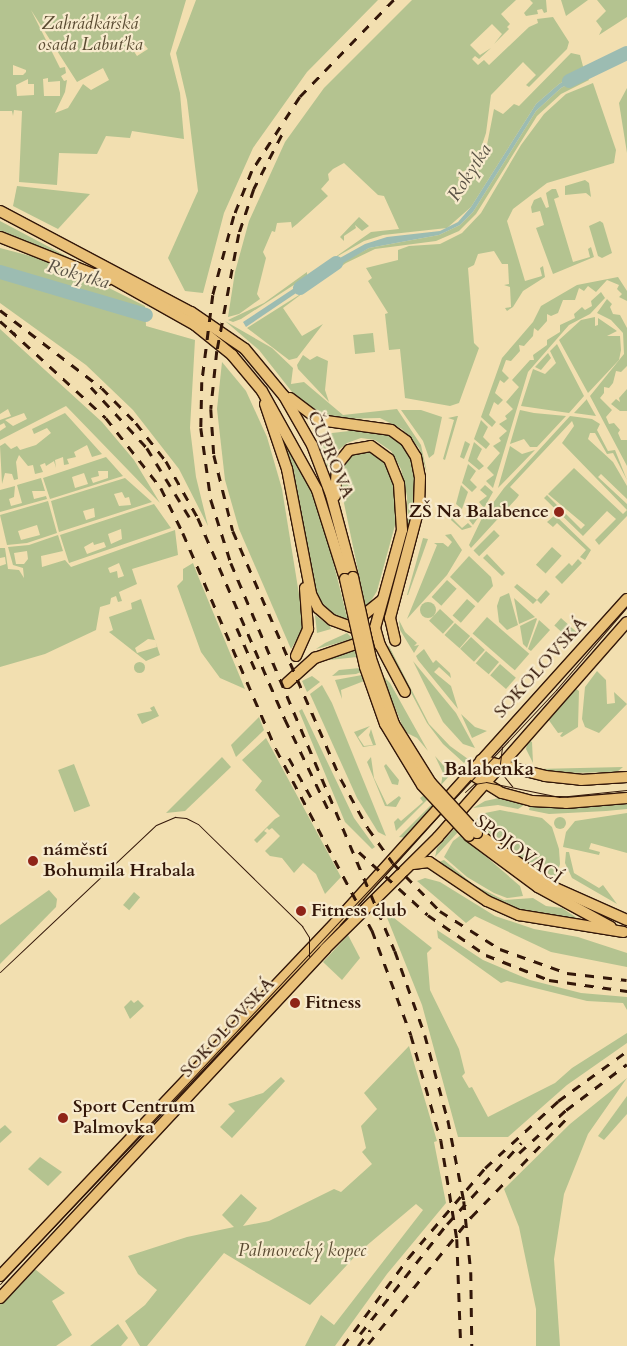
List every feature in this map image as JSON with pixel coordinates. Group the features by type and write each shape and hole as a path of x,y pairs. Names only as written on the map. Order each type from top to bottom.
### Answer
{"main road":[{"name":"ČUPROVA","path":"0,211 218,328 245,349 280,390 312,445 336,510 362,658 386,714"},
{"name":"ČUPROVA","path":"0,218 202,330 250,376 281,420 317,490 349,578"},
{"name":"ČUPROVA","path":"0,236 143,296"},
{"path":"250,376 282,449 296,507 308,588 318,608 332,620 374,636 405,692"},
{"path":"280,390 319,420 385,428 402,437 414,451 420,470 418,516 391,614 374,636 315,658 286,683"},
{"path":"336,510 335,472 342,455 352,448 366,445 386,454 398,478 403,512 399,548 376,622 374,636"},
{"path":"296,656 308,629 305,570"},
{"path":"348,627 385,598"},
{"name":"SOKOLOVSKÁ","path":"0,1276 471,774 481,760 627,599"},
{"path":"391,614 395,640"},
{"name":"SOKOLOVSKÁ","path":"0,1298 325,949 412,864 627,622"},
{"name":"SPOJOVACÍ","path":"386,714 422,785 473,835 538,887 592,918 625,933"},
{"path":"481,760 533,775 581,780 627,777"},
{"path":"471,774 484,784 518,798 544,802 627,798"},
{"name":"SPOJOVACÍ","path":"473,835 551,886 627,920"},
{"path":"412,864 429,862 487,901 519,915 625,933"}],"green space":[{"name":"Zahrádkářská osada Labuťka","path":"0,0 186,0 170,54 180,93 184,139 132,131 130,138 106,136 97,154 59,153 57,185 19,182 22,111 14,110 13,116 12,111 0,111","holes":["31,10 77,82 103,68 109,80 91,90 83,84 68,108 55,113 65,92 67,80 64,81 61,76 66,73 65,67 60,68","143,43 148,49 137,56 133,50","13,65 26,70 23,75 13,75","48,78 48,82 60,81 60,96 44,96 43,79","28,79 28,84 34,84 34,95 17,96 16,85"]},
{"path":"196,0 378,0 307,72 253,148 224,213 203,293 185,291 168,258 198,191 187,100 176,53"},
{"path":"412,0 516,0 501,14 510,24 507,27 509,29 494,44 502,34 492,24 470,45 480,55 491,48 479,59 475,56 472,59 478,65 484,60 489,65 529,27 538,23 537,19 553,17 569,42 567,49 529,87 526,85 536,75 523,62 491,95 486,133 479,154 469,174 463,171 458,179 464,183 460,191 465,194 487,145 494,109 503,114 514,104 519,106 571,53 580,55 584,70 559,84 536,104 471,207 447,228 383,235 364,241 331,260 371,232 399,229 384,196 378,195 344,163 333,169 328,174 329,180 321,189 328,196 292,228 291,222 277,223 275,232 272,231 263,252 266,258 257,294 260,299 239,314 228,317 235,272 249,221 285,142 324,88"},
{"path":"530,0 546,0 547,12 544,13 542,9 537,10 538,14 526,16 524,13 533,3"},
{"path":"561,0 588,0 566,16"},
{"path":"597,0 627,0 627,17 599,35 602,29 596,21 606,11"},
{"path":"586,75 589,80 561,94 537,116 476,214 459,231 436,241 375,249 346,263 322,280 321,276 335,266 369,248 439,235 460,225 473,212 536,111 561,88"},
{"path":"593,83 616,150 614,163 547,183 513,209 507,221 525,281 542,276 540,268 543,266 545,277 523,291 513,307 507,311 505,308 511,307 510,287 504,285 509,284 508,264 502,264 494,251 478,254 474,265 468,268 474,343 479,348 459,403 450,406 405,398 400,349 389,350 385,314 388,313 368,281 372,278 366,268 398,260 398,250 409,246 440,244 462,233 481,213 521,145 544,114 566,94"},
{"path":"627,88 627,153 619,103"},
{"path":"585,180 589,183 591,197 586,193 565,195 565,186"},
{"path":"17,186 90,194 58,229 13,206"},
{"path":"556,189 559,197 554,199 573,262 590,257 588,249 591,247 594,257 553,274 536,228 544,225 540,211 532,213 531,207 534,200 541,197 546,208 549,207 546,193"},
{"path":"359,217 369,226 362,231 355,225 356,228 344,236 344,241 340,237"},
{"path":"0,221 68,257 0,232"},
{"path":"600,221 603,223 612,253 602,258 598,256 589,226"},
{"path":"0,248 42,259 97,282 145,306 146,326 195,340 190,428 196,477 208,526 179,469 133,410 86,365 0,303"},
{"path":"307,272 307,276 300,281 241,319 233,322 228,320 264,303"},
{"path":"618,277 627,291 627,301 619,297 622,294 617,289 619,285 607,280 596,292 588,286 584,291 579,288 575,300 563,300 558,313 551,316 547,314 547,321 538,331 534,328 533,336 524,346 519,345 520,351 511,361 506,360 502,371 509,378 504,383 500,380 495,393 503,400 498,405 494,402 489,415 496,422 492,427 481,417 502,358 533,322 541,306 577,285"},
{"path":"307,290 283,308 302,336 323,324 297,358 289,360 247,328"},
{"path":"601,292 605,298 590,314 569,325 528,372 493,488 486,481 494,475 487,468 500,453 493,446 501,441 499,438 507,431 499,424 507,419 505,416 513,409 506,402 519,387 512,380 530,360 534,360 533,355 547,345 547,340 560,332 560,325 575,318 574,314 582,307 585,310 592,306 591,301"},
{"path":"607,299 612,304 610,307 613,314 620,315 627,328 627,366 621,372 616,371 613,383 609,388 604,387 604,393 600,398 612,410 606,417 609,424 614,423 620,430 618,433 621,440 627,440 627,466 590,396 624,354 623,333 611,320 597,313"},
{"path":"595,317 595,326 598,325 598,318 617,331 607,336 620,336 621,350 619,360 588,393 559,340 581,320"},
{"path":"225,321 272,348 293,368 291,384 304,382 343,415 397,409 421,445 427,473 419,448 402,429 380,418 338,419 318,414 296,397 259,350"},
{"path":"0,329 102,422 134,460 160,503 66,406 0,440 0,431 6,427 4,423 0,425 0,420 11,416 8,409 0,414","holes":["24,413 27,419 13,426 5,420"]},
{"path":"373,333 375,352 355,354 353,335"},
{"path":"557,344 584,396 569,413 521,406 533,369 545,374 556,363 550,351"},
{"path":"548,353 551,358 541,370 535,367"},
{"path":"303,355 310,360 317,356 328,361 325,390 329,402 298,369 297,365"},
{"path":"222,362 246,391 267,437 282,489 303,619 302,631 291,649 239,529 225,480 217,409"},
{"path":"627,389 627,411 620,411 611,404 616,399 620,402 619,398"},
{"path":"587,400 596,416 574,413"},
{"path":"401,410 421,410 442,417 434,454 429,458 423,441"},
{"path":"520,410 566,416 537,447 530,447 524,439 510,444"},
{"path":"65,413 102,454 92,457 87,445 74,452 76,457 67,459 69,464 64,465 63,457 55,460 56,468 54,461 46,466 45,463 40,465 43,472 35,474 33,465 28,466 19,455 16,462 18,479 14,480 12,474 5,473 2,484 0,446 5,443 11,449 17,446 20,450 36,445 51,433 47,428 34,434 32,429"},
{"path":"458,416 445,460 443,459 454,420 448,418"},
{"path":"570,416 592,419 600,424 597,430 608,451 615,450 627,480 613,453 607,454 595,433 590,433 588,439 613,462 627,486 627,499 601,474 598,477 627,504 627,510 562,443 574,426 572,421 510,487 519,495 471,548 469,545 482,518 504,488"},
{"path":"481,420 488,427 483,437 490,444 486,449 474,439"},
{"path":"367,429 389,434 399,441 411,455 415,472 412,521 388,609 384,615 408,527 407,496 401,469 391,451 375,440 361,438 347,443 335,453 327,468 317,445 332,433"},
{"path":"283,436 307,477 322,517 348,621 332,613 317,597"},
{"path":"465,441 470,444 464,459 460,457"},
{"path":"474,442 482,449 477,459 484,466 479,470 468,461"},
{"path":"510,446 522,454 535,450 498,488"},
{"path":"365,451 373,453 388,466 395,488 397,518 377,591 366,609 339,479 342,465 351,456"},
{"path":"106,457 123,476 50,499 43,478","holes":["98,471 108,471 108,478 93,483 91,478 99,476","84,473 88,484 75,488 72,477"]},
{"path":"468,464 476,471 470,480 477,487 472,492 462,483"},
{"path":"574,468 623,514 627,510 627,516 599,545 595,540 616,519 607,511 583,536 544,498 547,495 581,529 585,525 548,494"},
{"path":"41,478 45,491 32,491 34,499 46,496 47,499 0,512 0,490 15,486 14,497 9,499 11,506 22,503 17,485"},
{"path":"125,478 152,502 59,532 51,501","holes":["122,492 125,498 129,497 131,505 119,506 114,494","94,508 95,517 86,520 83,511"]},
{"path":"461,485 468,492 462,509 456,504"},
{"path":"485,485 493,492 484,508 479,502 487,496 480,490"},
{"path":"48,501 57,533 27,543 7,545 0,515","holes":["37,525 40,535 21,540 18,531"]},
{"path":"154,504 171,528 69,563 60,535","holes":["121,529 122,539 111,544 108,534","93,542 94,545 104,542 106,547 87,554 84,547"]},
{"path":"478,506 483,511 473,525 469,520 476,514 473,511"},
{"path":"455,507 458,510 453,519 462,528 468,523 472,527 462,530 451,520"},
{"path":"555,515 591,550 585,560 580,557 586,550 557,523 553,527 547,522"},
{"path":"175,530 178,555 132,569 137,584 119,592 122,601 118,602 116,596 111,598 110,604 100,607 96,630 45,654 0,667 0,566 6,564 5,557 0,558 0,548 5,548 8,569 19,570 24,578 23,568 13,565 8,547 29,545 58,535 63,551 41,556 42,567 65,560 71,567","holes":["27,551 28,559 24,564 16,564 14,553","119,563 124,576 118,578 117,571 110,573 108,568"]},
{"path":"494,530 500,536 479,556 473,551"},
{"path":"451,534 462,550 447,575 407,619 437,545 434,543 443,543 448,547 452,542 445,535"},
{"path":"423,538 428,539 407,595"},
{"path":"552,547 562,556 546,574 536,565"},
{"path":"487,554 505,573 502,576 483,558"},
{"path":"469,556 491,577 493,586 478,603 450,577"},
{"path":"578,559 582,563 562,584 555,577 569,563 572,566"},
{"path":"193,563 245,689 220,678 201,652 177,586 183,580 183,569"},
{"path":"447,580 457,589 441,606 432,597"},
{"path":"517,584 537,600 533,604 514,587"},
{"path":"546,590 550,594 541,604 537,600"},
{"path":"509,593 518,625 507,630 499,622 497,606 500,597"},
{"path":"514,598 535,617 519,624"},
{"path":"141,599 155,640 148,639 135,648 137,653 157,647 160,655 146,661 109,632 113,630 109,617 132,609 131,603"},
{"path":"467,599 475,606 461,623 453,616"},
{"path":"428,602 434,604 436,610 434,616 428,618 422,616 420,610 422,604"},
{"path":"440,609 454,622 443,634 429,621"},
{"path":"315,615 330,626 331,629 317,633"},
{"path":"487,617 529,654 515,670 473,634"},
{"path":"536,618 527,648 523,644 520,626"},
{"path":"561,618 580,635 573,642 554,625"},
{"path":"399,620 405,632 417,643 414,646 419,645 414,653 400,630"},
{"path":"539,620 550,630 531,651 528,649"},
{"path":"455,623 470,636 460,648 445,635"},
{"path":"347,633 353,639 316,649 325,643"},
{"path":"471,637 485,650 474,662 460,649"},
{"path":"389,646 429,724 450,746 468,759 464,763 443,744 427,723 387,647"},
{"path":"424,649 433,663 436,660 450,673 451,678 439,667 434,672 451,686 458,709 418,660 416,656"},
{"path":"355,650 357,657 320,661 333,656"},
{"path":"486,651 499,662 489,674 476,663"},
{"path":"139,661 145,667 139,673 133,667"},
{"path":"413,661 456,713 475,748 463,744 443,722"},
{"path":"500,664 516,678 506,689 490,675"},
{"path":"360,668 361,672 356,674 332,676 339,670"},
{"path":"597,671 606,680 607,704 615,703 614,692 627,704 599,733 585,727 582,719 585,687"},
{"path":"381,674 390,683 428,751 417,738 405,732"},
{"path":"362,675 364,681 341,690 342,699 335,680"},
{"path":"312,676 320,682 307,692 302,681"},
{"path":"322,685 332,703 386,836 378,832 357,798 310,694"},
{"path":"575,688 579,691 578,727 562,737 560,736 563,732 558,733 548,719"},
{"path":"154,706 159,716 142,724 137,714 152,711 150,708"},
{"path":"302,709 354,818 375,847 372,849 345,822 299,711"},
{"path":"461,714 475,727 487,731 472,738"},
{"path":"259,717 264,730 236,757 231,745"},
{"path":"370,726 358,737 364,746 373,745 369,735 371,729 376,745 363,747 354,732"},
{"path":"266,738 341,877 325,894 316,874 303,863 294,873 282,858 270,856 265,851 280,836 272,828 269,830 267,828 264,831 267,833 257,843 254,840 275,819 280,816 255,790 262,781 242,760"},
{"path":"528,740 532,742 533,763 526,749"},
{"path":"435,756 451,774 441,785 443,773"},
{"path":"222,757 231,767 185,811 166,813"},
{"path":"371,757 374,778 387,805 399,796 401,798 396,807 385,806 367,762"},
{"path":"74,764 90,806 74,812 58,770"},
{"path":"386,764 399,780 398,785 392,784 384,766"},
{"path":"623,767 617,772 563,773 537,769"},
{"path":"424,795 428,799 396,831 394,822 398,818 401,821 423,802 420,798"},
{"path":"499,798 524,805 518,809 498,805 473,808 485,801"},
{"path":"627,803 627,809 606,811 549,814 529,810 530,806 560,808"},
{"path":"432,804 435,808 407,838 399,837"},
{"path":"500,810 542,818 552,827 559,849 560,864 556,878 520,858 474,821 485,813"},
{"path":"627,813 627,853 591,843 589,849 600,852 599,855 563,847 566,832 575,821"},
{"path":"558,817 562,817 566,823 562,829 558,829 554,825 554,821"},
{"path":"454,829 458,832 435,857 437,848"},
{"path":"461,835 520,886 523,896 507,898 494,893 467,877 444,857 453,841"},
{"path":"566,852 569,852 574,873 599,888 603,885 617,904 572,878 565,863"},
{"path":"444,860 474,885 504,900 533,898 546,906 562,908 583,922 539,916 505,906 467,884 439,862"},
{"path":"425,878 440,882 495,916 534,929 578,937 627,953 627,967 551,952 475,916 466,923 417,881"},
{"path":"49,890 57,899 56,907 0,964 0,925"},
{"path":"134,892 140,897 129,910 123,905"},
{"path":"384,910 432,948 427,953 430,990 459,1049 465,1073 462,1076 469,1088 472,1087 488,1117 555,1083 572,1068 627,1033 627,1043 567,1085 508,1137 458,1137 422,1005"},
{"path":"437,930 483,960 530,980 581,993 627,997 627,1010 623,1003 587,1001 507,981 501,983 438,938"},
{"path":"348,935 360,958 342,980 323,962"},
{"path":"131,1000 134,1003 138,1000 144,1006 130,1019 124,1007"},
{"name":"Palmovecký kopec","path":"409,1046 437,1141 434,1142 446,1203 387,1274 335,1346 305,1346 321,1315 334,1325 423,1210 416,1204 359,1252 310,1305 224,1253 147,1346 140,1346 125,1321 145,1305 157,1290 138,1274 128,1256 187,1237 234,1227 222,1215 241,1194 257,1208 243,1226 269,1221 334,1189 341,1192 372,1164 362,1152 366,1148 361,1126 377,1109 364,1093"},
{"path":"281,1077 285,1081 232,1138 220,1127 235,1111 228,1104 263,1093"},
{"path":"627,1078 588,1134 564,1194 554,1259 560,1346 536,1346 536,1309 519,1227 504,1189 570,1124"},
{"path":"627,1096 627,1114 604,1140 598,1136"},
{"path":"5,1125 12,1132 0,1143 0,1129"},
{"path":"40,1157 62,1172 48,1186 28,1169"},
{"path":"31,1266 65,1293 52,1301 72,1335 56,1346 0,1346 0,1301"},
{"path":"118,1324 128,1338 121,1346 90,1346"}],"water":[{"path":"584,70 586,75 561,88 536,111 473,212 460,225 439,235 369,248 321,276 320,271 329,264 365,244 387,237 440,231 458,222 471,207 536,104 559,84"},
{"path":"314,275 314,281 246,327 243,322"}],"waterway":[{"name":"Rokytka","path":"569,81 627,53"},
{"name":"Rokytka","path":"300,288 336,263"},
{"name":"Rokytka","path":"0,272 146,315"}],"tram line":[{"path":"0,1284 556,690 627,607"},
{"path":"502,747 499,770 512,786"},
{"path":"465,792 474,784 486,782 559,797 627,790"},
{"path":"0,972 156,825 175,817 186,818 198,824 302,926 309,937 309,956"}],"railway":[{"path":"394,0 300,97 252,171 234,216 213,295 202,382 201,428 211,500 231,563 395,951 425,1035 448,1120 464,1201 471,1272 472,1346"},
{"path":"282,135 254,189 239,234 217,351 211,409 214,455 233,531 341,779 368,828 393,863 440,911 500,949 567,973 627,980"},
{"path":"0,310 102,388 136,423 166,461 198,518 285,719 329,811"},
{"path":"0,321 15,334"},
{"path":"10,330 106,418 161,488 183,533 276,749 372,930 411,1035 441,1140 457,1239 461,1346"},
{"path":"91,387 147,448 190,518"},
{"path":"237,628 255,669"},
{"path":"289,758 311,797"},
{"path":"359,852 428,915 486,955 549,980 627,991"},
{"path":"343,1346 408,1258 485,1168 558,1101 627,1051"},
{"path":"519,1153 566,1110 627,1064"},
{"path":"368,1344 471,1217 566,1119"},
{"path":"360,1334 447,1224 521,1143"},
{"path":"358,1346 370,1330"}],"place":[{"name":"ZŠ Na Balabence","path":"559,512"},
{"name":"náměstí Bohumila Hrabala","path":"33,861"},
{"name":"Fitness club","path":"301,911"},
{"name":"Fitness","path":"295,1003"},
{"name":"Sport Centrum Palmovka","path":"63,1118"}],"district":[{"name":"Balabenka","path":"489,770"}]}
